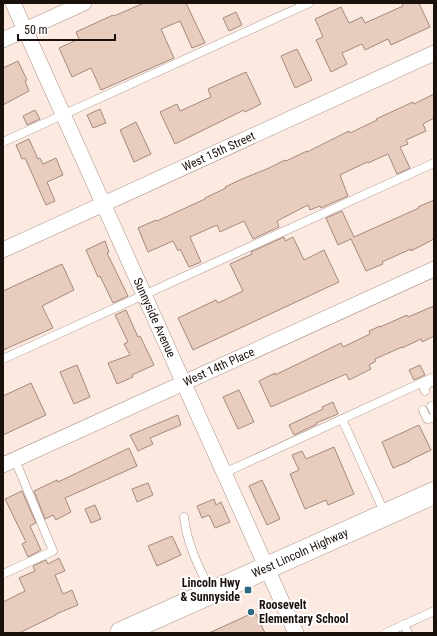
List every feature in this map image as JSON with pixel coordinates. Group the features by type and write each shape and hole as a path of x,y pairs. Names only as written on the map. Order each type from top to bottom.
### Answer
{"main road":[{"name":"West Lincoln Highway","path":"121,633 434,493"}],"street":[{"name":"Sunnyside Avenue","path":"13,3 296,633"},
{"path":"3,40 84,3"},
{"name":"West 15th Street","path":"3,250 434,53"},
{"name":"West 14th Place","path":"9,463 434,269"}],"lane":[{"path":"3,142 309,3"},
{"path":"3,359 434,163"},
{"path":"417,395 415,392 431,383"},
{"path":"224,473 342,419 431,383"},
{"path":"423,410 427,419 434,418"},
{"path":"342,419 386,514"},
{"path":"3,574 53,551 9,463"},
{"path":"184,517 185,527 197,564 211,593"},
{"path":"386,633 434,611"},
{"path":"404,624 408,633"}],"building":[{"path":"144,3 186,3 205,43 192,48 180,21 161,29 174,58 101,90 91,68 72,77 59,48 79,39 76,32"},
{"path":"402,3 419,3 430,27 391,45 388,39 365,50 362,44 342,53 347,64 331,72 316,40 323,37 315,19 341,7 349,23 362,17 365,23 403,6"},
{"path":"236,12 242,25 229,31 223,18"},
{"path":"297,49 312,80 295,88 281,56"},
{"path":"18,61 27,80 25,81 29,91 3,105 3,68"},
{"path":"246,72 261,104 245,112 244,110 175,144 160,112 177,104 180,111 211,97 208,89"},
{"path":"434,94 434,118 423,124 426,131 406,140 408,144 400,147 410,168 397,174 388,154 368,163 367,162 340,175 348,196 321,208 320,206 310,210 308,205 277,221 279,227 253,239 244,221 220,232 217,225 190,237 201,262 189,267 180,249 178,251 173,241 148,252 138,228 205,199 242,179 307,152 349,131 350,133 377,120 376,119 413,102 414,104"},
{"path":"100,109 106,123 93,128 87,115"},
{"path":"35,110 40,119 27,125 23,116"},
{"path":"136,122 151,154 134,162 120,130"},
{"path":"29,139 38,159 40,158 43,164 56,158 63,175 47,182 55,201 46,205 25,158 22,159 16,145"},
{"path":"434,200 434,239 411,251 411,249 382,262 383,264 366,271 351,239 338,245 326,218 342,211 354,237"},
{"path":"284,237 285,241 293,237 304,260 324,250 339,282 193,350 178,318 216,300 218,303 243,291 230,264 252,254 251,252"},
{"path":"105,241 109,252 107,253 128,296 113,303 100,276 98,277 86,250"},
{"path":"62,264 74,290 42,306 53,328 3,350 3,291"},
{"path":"434,306 434,336 422,342 421,339 375,359 376,361 369,365 371,369 349,380 346,374 271,407 259,381 275,373 275,375 341,343 343,347 370,334 369,331 380,326 407,315 408,317"},
{"path":"126,310 138,337 140,336 154,365 117,384 108,363 130,355 124,344 128,342 115,315"},
{"path":"77,365 90,397 74,404 60,372"},
{"path":"420,365 425,375 414,380 409,370"},
{"path":"31,383 46,415 3,435 3,396"},
{"path":"239,390 254,422 238,429 223,397"},
{"path":"333,402 338,414 316,423 317,424 294,435 289,425 323,409 322,407"},
{"path":"178,415 181,425 150,438 153,444 138,451 130,435"},
{"path":"419,425 431,450 393,468 382,442"},
{"path":"334,447 354,494 328,505 326,500 305,509 290,474 299,470 292,455 302,451 306,459"},
{"path":"129,448 137,466 65,498 71,512 56,520 53,515 45,519 34,491 57,480 58,482"},
{"path":"262,480 280,519 267,525 249,486"},
{"path":"148,483 153,495 137,502 132,489"},
{"path":"22,491 36,523 30,526 41,550 28,557 22,544 26,542 5,499"},
{"path":"214,499 216,505 221,502 230,522 215,528 209,515 202,518 197,506"},
{"path":"95,505 101,519 91,523 85,509"},
{"path":"172,536 181,555 157,566 148,546"},
{"path":"59,558 65,571 55,575 63,594 72,590 78,605 56,614 19,633 3,633 3,602 25,591 19,578 35,571 33,566 46,560 48,564"},
{"path":"255,612 265,633 209,633"}],"place":[{"name":"Lincoln Hwy & Sunnyside","path":"248,590"},
{"name":"Roosevelt Elementary School","path":"251,612"}]}
